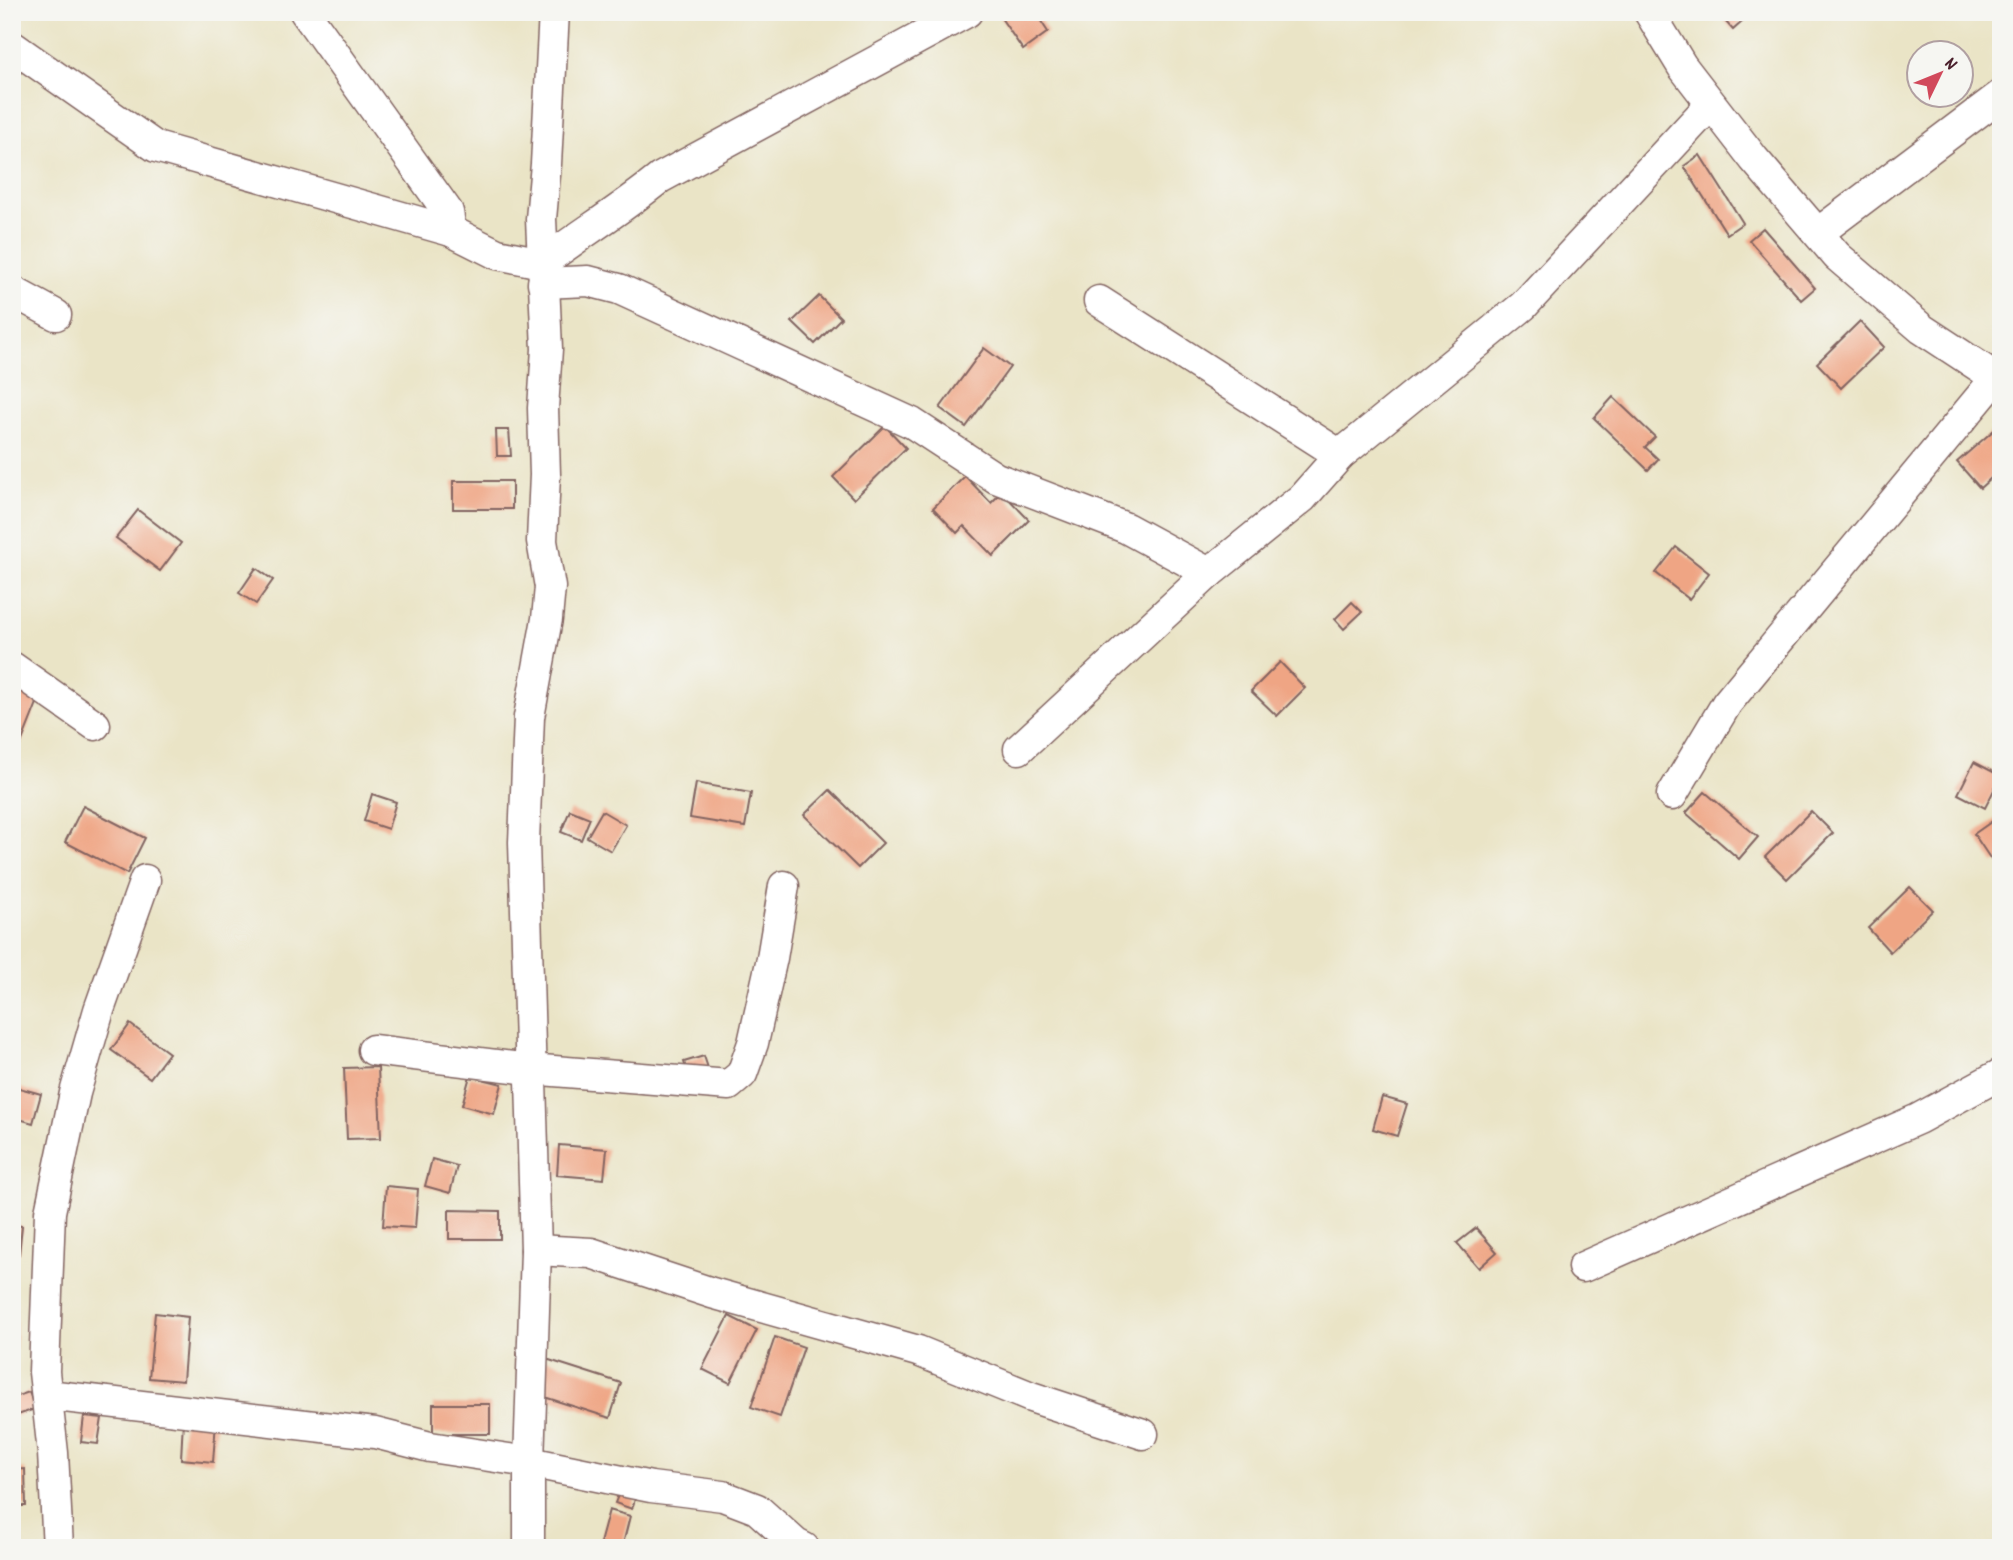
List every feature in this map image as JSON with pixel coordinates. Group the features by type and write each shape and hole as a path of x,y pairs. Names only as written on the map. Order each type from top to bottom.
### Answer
{"street":[{"path":"305,12 448,212 451,231"},
{"path":"529,1548 536,1250 524,842 529,717 547,619 550,587 542,541 545,475 543,408 547,349 541,219 554,12"},
{"path":"543,273 588,229 619,210 660,178 967,12"},
{"path":"1649,12 1682,66 1711,104 1837,256 1922,329 1998,379 1727,703 1672,795"},
{"path":"12,46 156,148 451,231 543,273 619,289 912,423 996,478 1126,528 1209,573"},
{"path":"1818,233 2001,95"},
{"path":"1019,749 1209,573 1302,498 1340,455 1523,306 1711,104"},
{"path":"12,291 55,315"},
{"path":"1099,301 1340,455"},
{"path":"12,667 95,725"},
{"path":"58,1548 44,1372 50,1212 75,1093 99,1010 145,880"},
{"path":"373,1050 529,1069 729,1085 742,1074 752,1043 772,958 784,886"},
{"path":"1583,1267 1917,1119 2001,1074"},
{"path":"536,1250 591,1253 712,1293 918,1351 1031,1397 1143,1434"},
{"path":"47,1395 375,1433 430,1447 529,1462 652,1487 723,1496 757,1509 804,1548"}],"building":[{"path":"1003,12 1035,12 1048,32 1023,50 999,15"},
{"path":"1717,12 1753,12 1733,30"},
{"path":"1700,155 1743,223 1727,234 1684,166"},
{"path":"1763,228 1815,288 1801,300 1749,240"},
{"path":"819,296 841,318 815,344 792,322"},
{"path":"1860,321 1884,347 1841,388 1817,363"},
{"path":"984,348 1010,367 966,427 940,408"},
{"path":"1613,397 1655,437 1645,447 1658,459 1648,470 1594,418"},
{"path":"2001,424 2001,469 1980,488 1957,462"},
{"path":"885,426 906,448 854,499 833,477"},
{"path":"496,430 509,430 511,456 497,456"},
{"path":"965,476 991,503 1002,492 1029,520 993,556 964,526 957,533 933,508"},
{"path":"453,481 512,481 512,509 453,509"},
{"path":"138,510 181,543 160,571 116,538"},
{"path":"1676,547 1709,573 1689,599 1656,573"},
{"path":"256,568 273,580 256,604 239,593"},
{"path":"1352,602 1362,612 1344,629 1335,619"},
{"path":"1280,662 1305,688 1277,716 1251,691"},
{"path":"12,681 41,693 12,766"},
{"path":"1974,762 2001,776 1985,808 1958,794"},
{"path":"696,783 751,793 745,827 690,818"},
{"path":"830,790 883,843 858,868 804,815"},
{"path":"1705,792 1758,837 1739,859 1686,813"},
{"path":"372,794 396,802 388,829 364,821"},
{"path":"83,806 145,838 127,874 65,842"},
{"path":"570,810 590,818 581,840 561,832"},
{"path":"602,811 626,825 611,851 587,837"},
{"path":"1811,811 1833,833 1787,879 1765,857"},
{"path":"2001,815 2001,860 1994,864 1974,834"},
{"path":"1910,887 1933,910 1890,952 1868,928"},
{"path":"130,1024 169,1053 150,1078 111,1050"},
{"path":"704,1056 710,1074 690,1080 684,1062"},
{"path":"378,1067 381,1138 347,1139 344,1068"},
{"path":"470,1076 502,1084 494,1114 462,1105"},
{"path":"12,1086 41,1094 33,1123 12,1117"},
{"path":"1382,1097 1407,1104 1397,1136 1373,1129"},
{"path":"559,1145 607,1149 604,1179 557,1175"},
{"path":"432,1159 457,1166 450,1193 425,1186"},
{"path":"386,1186 418,1189 415,1228 383,1226"},
{"path":"449,1210 500,1211 500,1239 449,1239"},
{"path":"12,1225 22,1226 19,1254 12,1253"},
{"path":"1476,1228 1497,1252 1479,1268 1457,1243"},
{"path":"12,1308 16,1308 16,1348 12,1348"},
{"path":"155,1313 188,1317 183,1381 149,1378"},
{"path":"729,1316 757,1330 730,1383 702,1369"},
{"path":"775,1337 804,1347 780,1417 751,1407"},
{"path":"546,1359 621,1383 610,1418 535,1394"},
{"path":"29,1392 35,1409 12,1417 12,1398"},
{"path":"433,1404 490,1404 490,1434 433,1434"},
{"path":"84,1416 102,1418 98,1444 81,1442"},
{"path":"183,1420 216,1422 213,1462 181,1459"},
{"path":"25,1469 26,1506 12,1506 12,1470"},
{"path":"619,1493 635,1499 632,1509 615,1503"},
{"path":"609,1510 630,1516 622,1548 600,1543"}]}
